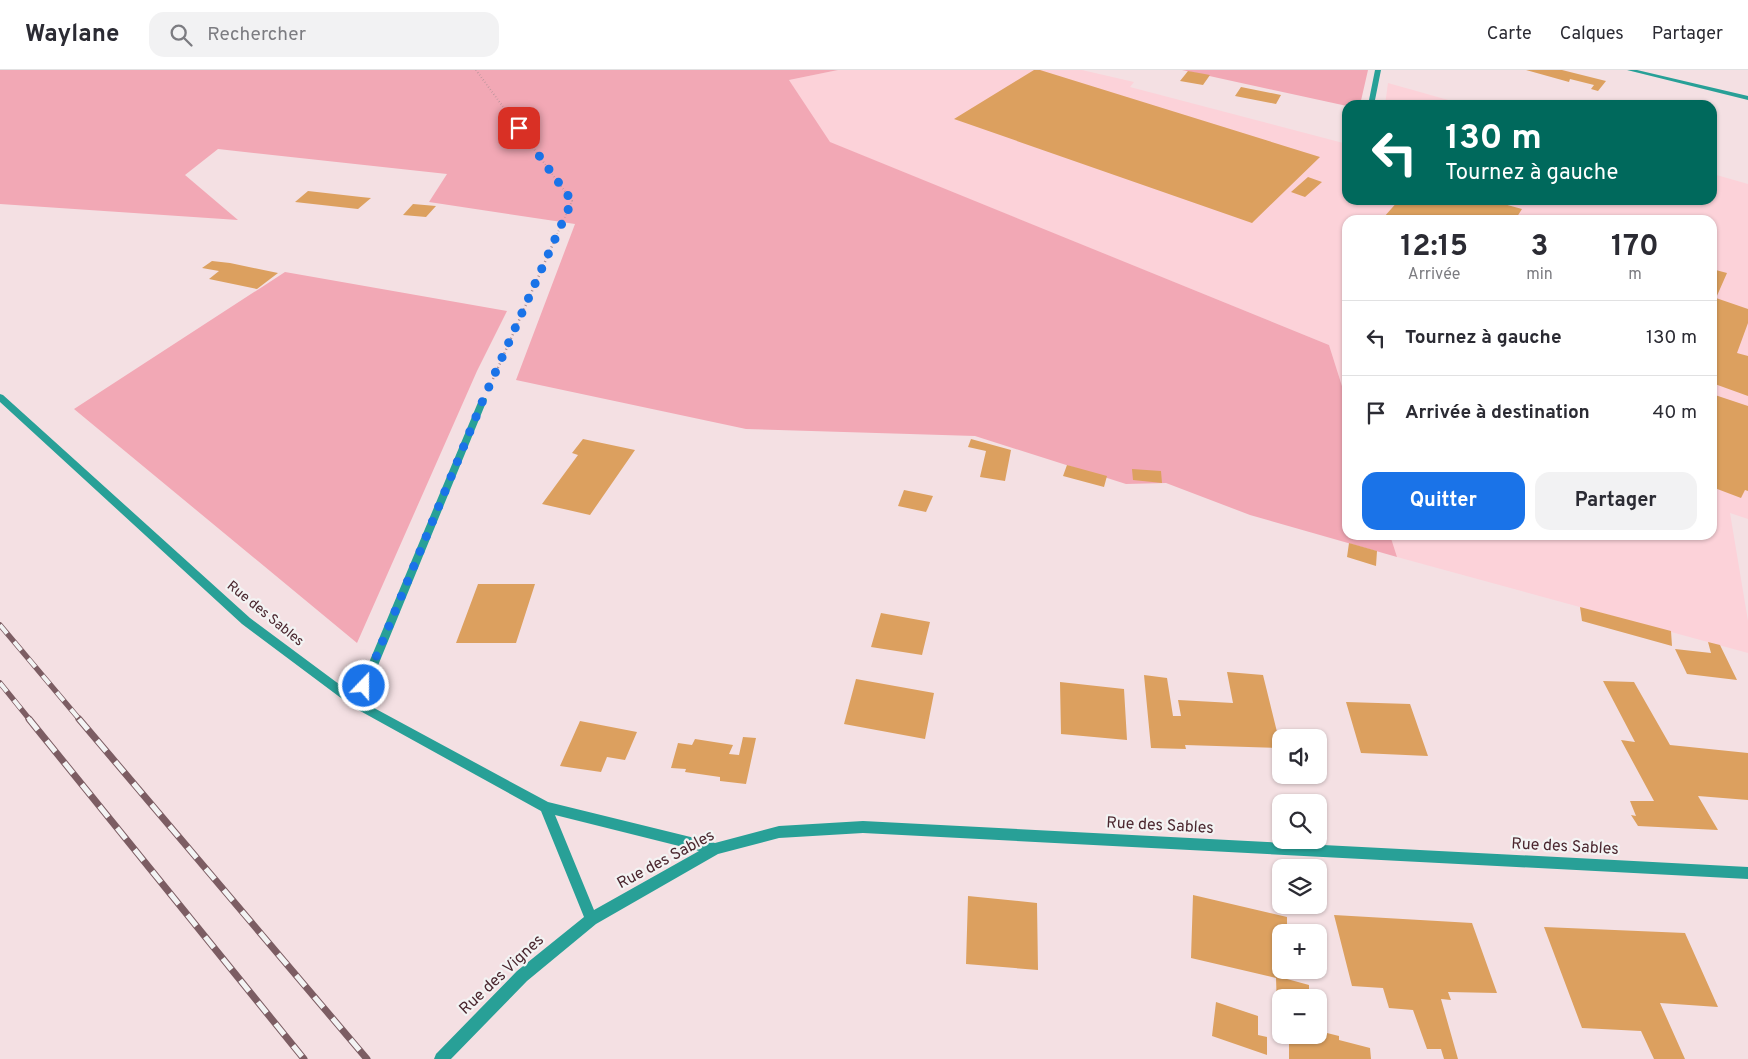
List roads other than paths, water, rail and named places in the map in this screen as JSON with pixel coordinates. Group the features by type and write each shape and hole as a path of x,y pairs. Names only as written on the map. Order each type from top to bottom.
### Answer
{"street":[{"path":"1372,100 1378,70"},
{"path":"1630,70 1748,98"},
{"name":"Rue des Sables","path":"0,397 246,621 357,704 546,807 714,849"},
{"path":"357,704 483,400"},
{"path":"546,807 591,919"},
{"name":"Rue des Sables","path":"591,919 714,849 779,832 862,827 1748,873"},
{"name":"Rue des Vignes","path":"441,1059 522,976 591,919"}],"railway":[{"path":"0,625 80,720"},
{"path":"0,683 30,720"},
{"path":"29,719 304,1059"},
{"path":"79,719 367,1059"}]}
